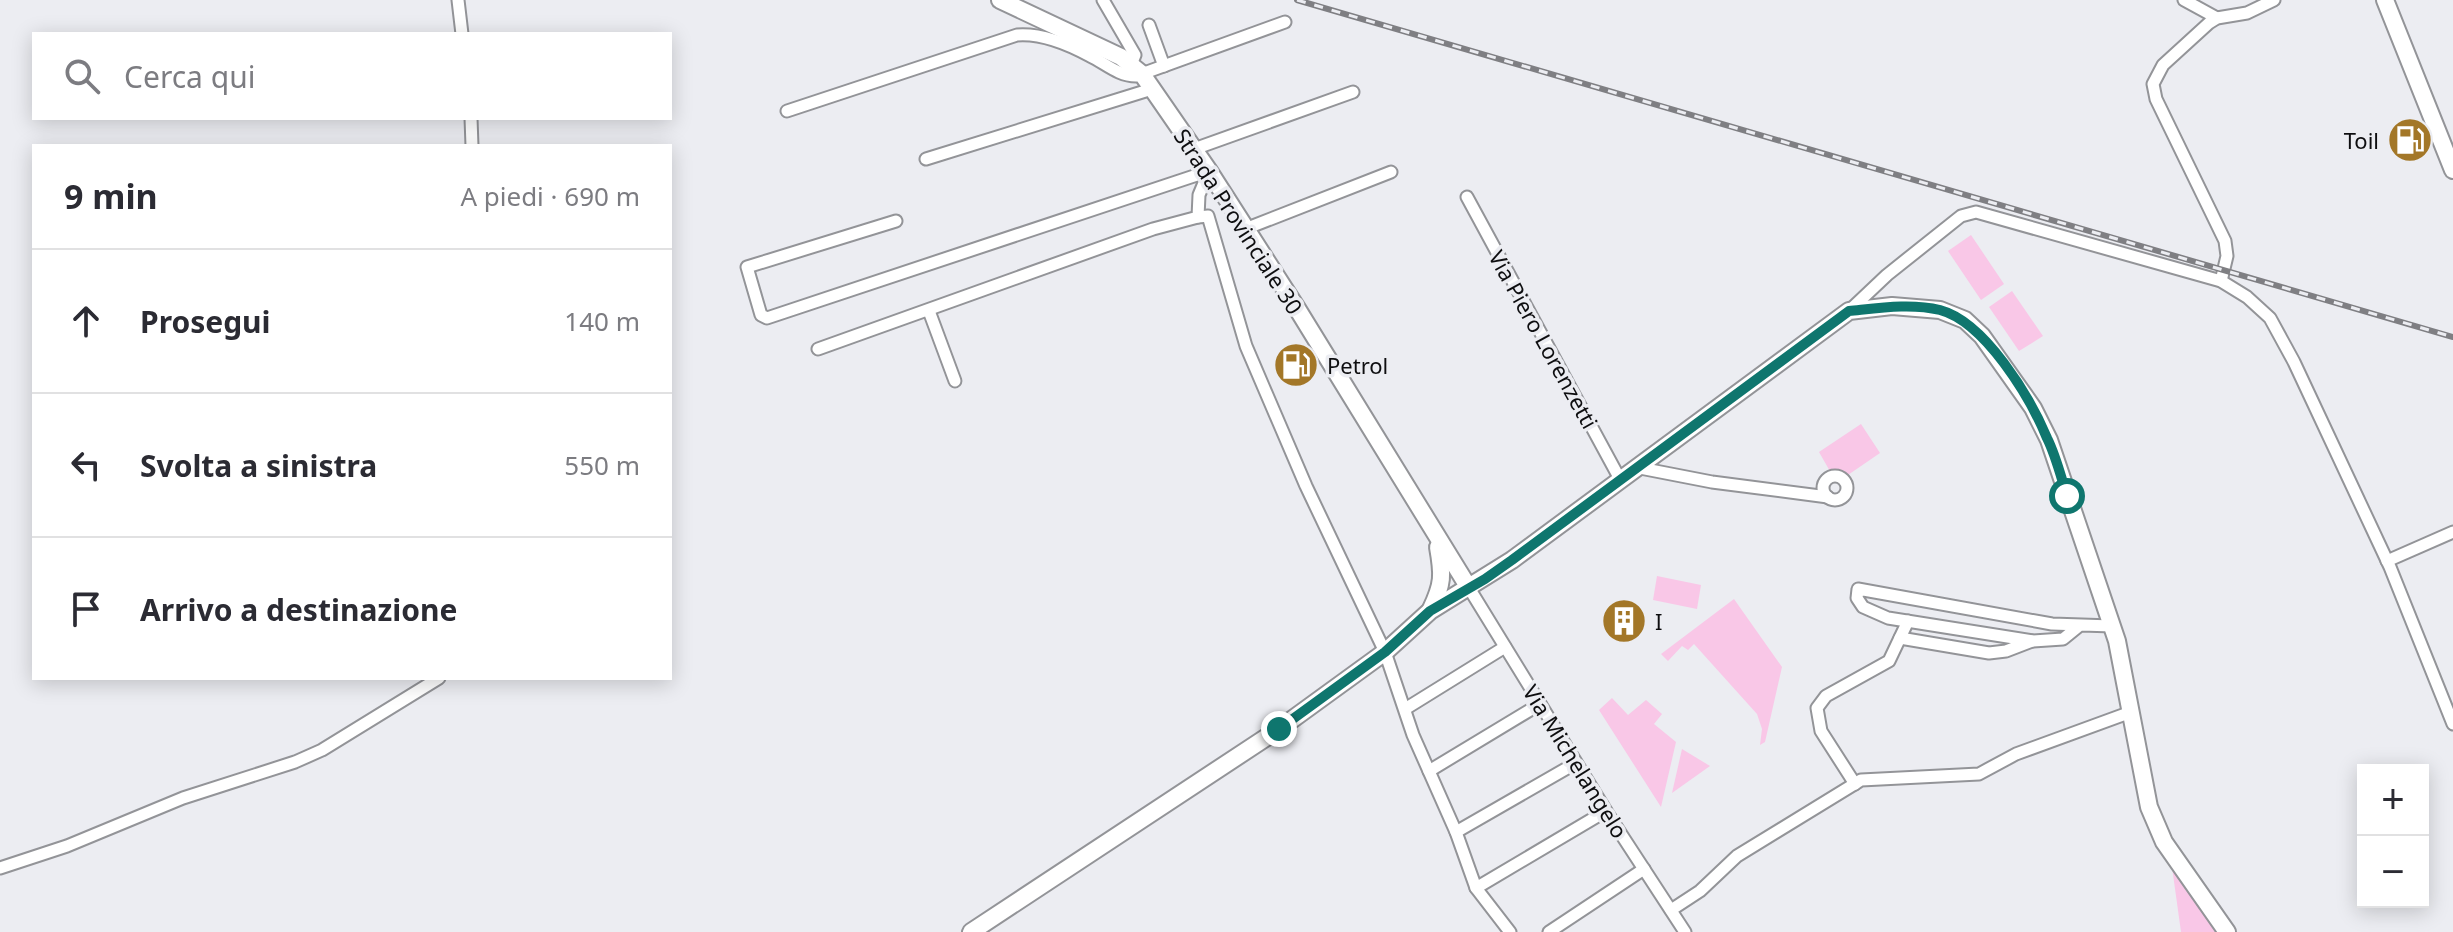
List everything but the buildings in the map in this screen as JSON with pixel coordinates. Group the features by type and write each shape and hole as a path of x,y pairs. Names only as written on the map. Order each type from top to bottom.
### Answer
{"street":[{"path":"458,0 462,32"},
{"name":"Strada Provinciale 30","path":"1000,0 1107,50 1136,70 1152,89 1298,310 1469,588"},
{"path":"787,111 1017,35 1037,36 1057,42 1091,56 1123,75 1136,76 1135,55 1103,0"},
{"path":"2184,0 2217,18"},
{"path":"2221,281 2227,256 2225,241 2156,99 2153,84 2163,65 2217,18 2247,13 2274,0"},
{"path":"2385,0 2453,170"},
{"path":"1136,70 1164,66 1285,22"},
{"path":"1149,25 1164,66"},
{"path":"926,159 1152,89"},
{"path":"1194,149 1353,92"},
{"path":"471,120 472,144"},
{"path":"1198,217 1199,195 1209,171"},
{"path":"896,221 747,267 761,315 767,318 1209,171"},
{"path":"1245,229 1391,172"},
{"name":"Via Piero Lorenzetti","path":"1467,197 1621,481"},
{"path":"971,932 1194,787 1385,652 1430,611 1485,579 1640,468 1849,311 1887,275 1961,216 1976,212 2221,281 2247,297 2270,318 2387,561 2453,724"},
{"path":"818,349 1153,229 1208,216 1246,346 1306,486 1385,652 1476,888 1504,930"},
{"path":"1849,311 1908,307 1940,310 1965,320 1982,336 2033,408 2049,440 2062,495 2112,626 2149,807 2164,842 2226,931"},
{"path":"929,311 955,381"},
{"path":"1640,468 1712,482 1828,497"},
{"path":"2387,561 2453,532"},
{"path":"1430,611 1441,588 1443,574 1437,538"},
{"name":"Via Michelangelo","path":"1469,588 1606,811 1685,932"},
{"path":"2079,626 2063,639 2033,641 1908,621 1872,613 1857,598 1858,589 2052,624 2112,626"},
{"path":"1855,784 1821,731 1817,708 1826,696 1889,661 1908,621"},
{"path":"1900,638 1989,653 2006,651 2033,641"},
{"path":"1405,709 1505,647"},
{"path":"0,868 67,846 183,798 322,750 436,680"},
{"path":"1429,771 1540,704"},
{"path":"1671,910 1700,891 1737,856 1861,780 1979,774 2016,754 2131,712"},
{"path":"1456,832 1576,763"},
{"path":"1476,888 1606,811"},
{"path":"1549,932 1644,869"}],"shaded area":[{"path":"1971,235 2004,284 1981,300 1948,251"},
{"path":"2012,291 2043,336 2019,351 1989,307"},
{"path":"1861,424 1880,453 1845,477 1831,473 1819,452"},
{"path":"1657,576 1701,585 1697,609 1653,600"},
{"path":"1734,599 1782,667 1765,742 1760,745 1762,729 1757,714 1694,644 1688,650 1682,646 1668,661 1661,654"},
{"path":"1612,698 1628,715 1646,700 1662,714 1654,724 1676,742 1661,807 1599,710"},
{"path":"1682,749 1710,766 1672,793"},
{"path":"2172,867 2220,932 2181,932"}],"railway":[{"path":"1297,0 2453,337"}],"place":[{"name":"Toil","path":"2410,140"},
{"name":"Petrol","path":"1296,365"},
{"name":"I","path":"1624,621"}],"route":[{"path":"1279,729 1385,652 1430,611 1512,560 1849,311 1892,306 1940,310 1965,320 1982,336 2033,408 2049,440 2067,496"}]}
